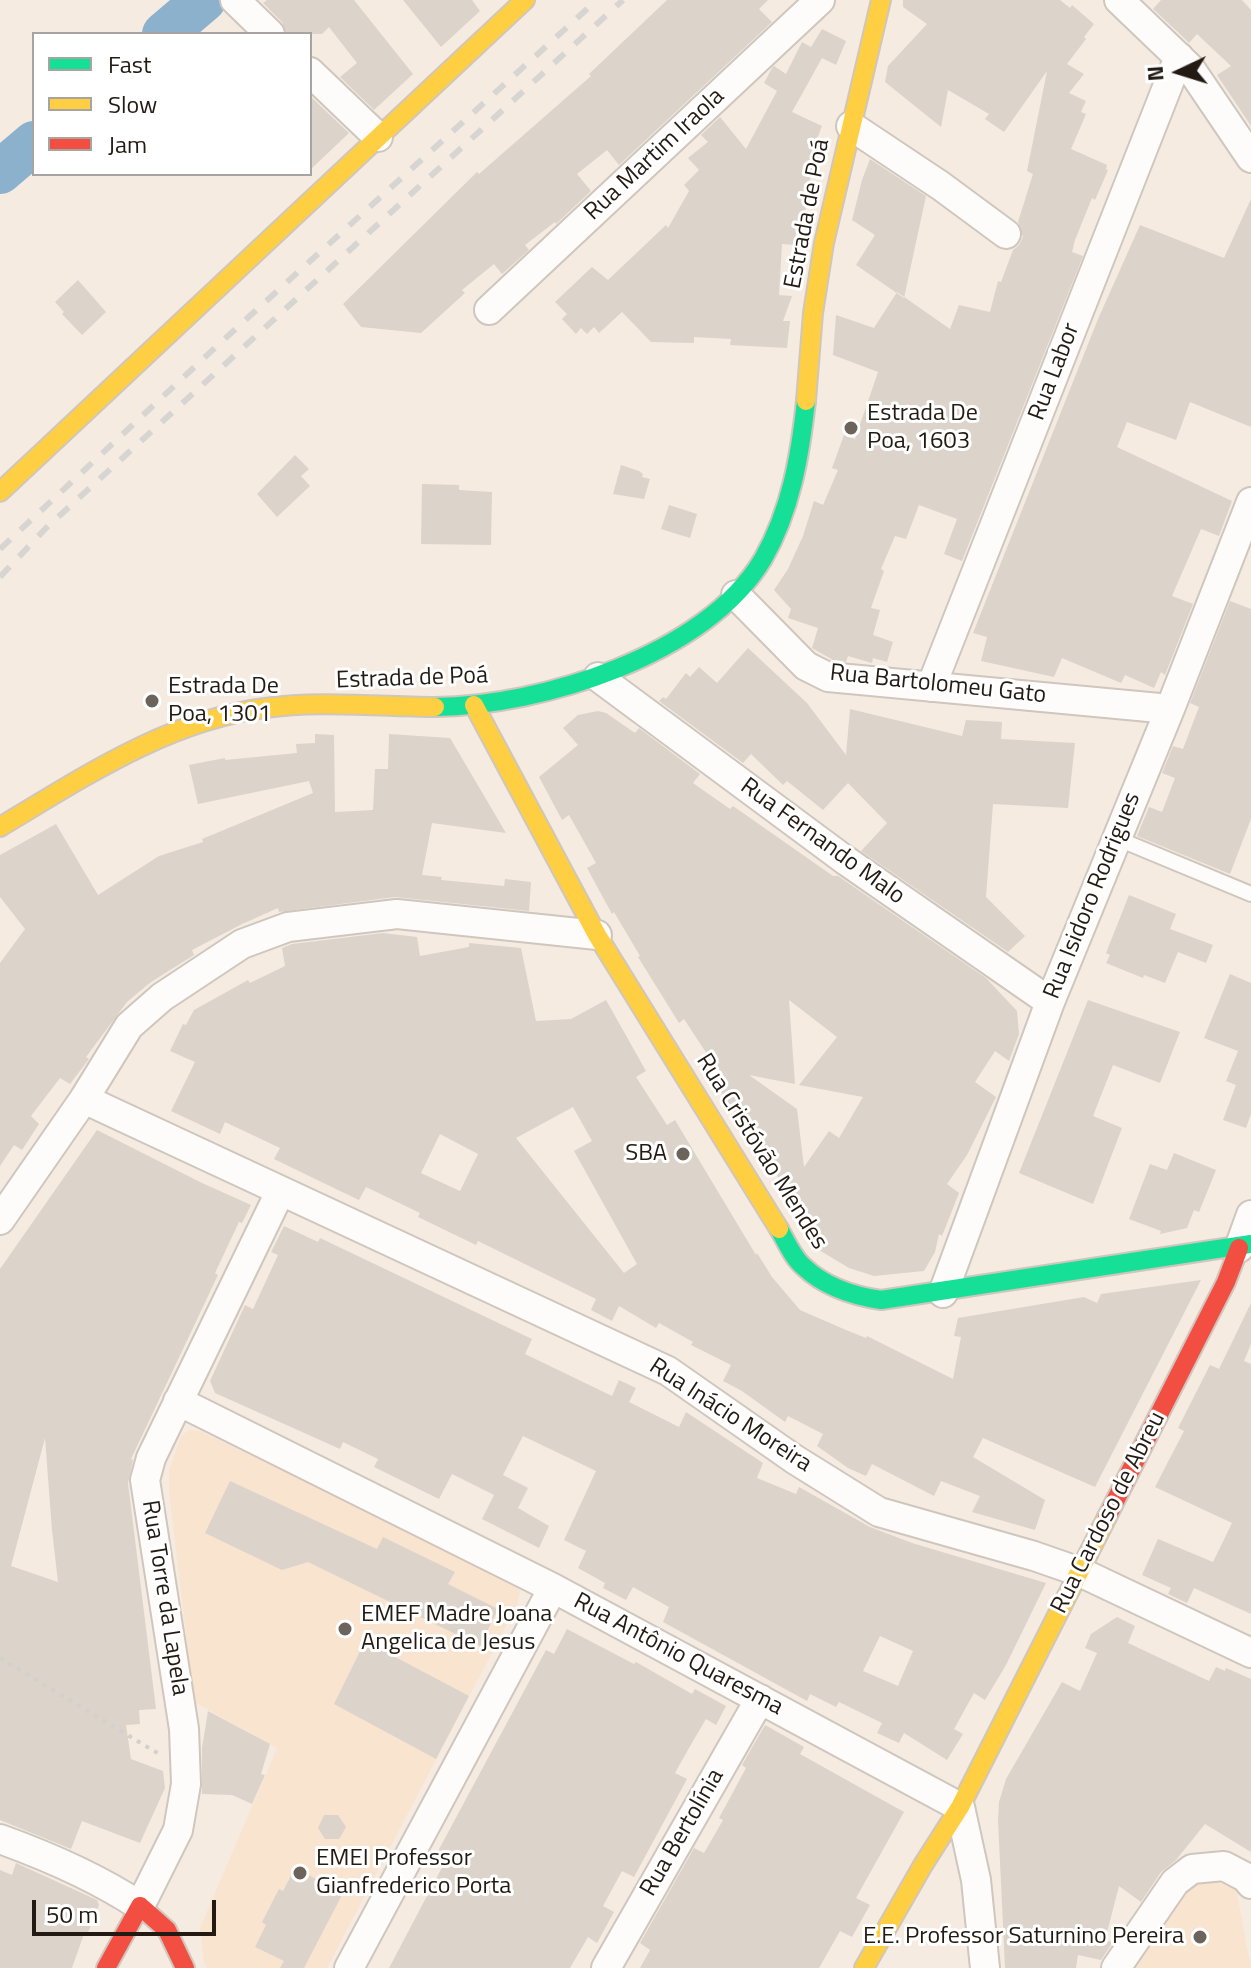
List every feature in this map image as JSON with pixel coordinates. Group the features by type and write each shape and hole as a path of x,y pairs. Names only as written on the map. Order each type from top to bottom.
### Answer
{"main road":[{"path":"0,492 525,0"},
{"name":"Estrada de Poá","path":"0,827 122,758 190,727 235,713 291,705 474,705 556,691 598,677 675,639 736,595 756,571 781,524 798,465 817,281 832,199 881,0"},
{"name":"Rua Cristóvão Mendes","path":"474,705 597,935 802,1266 829,1285 858,1297 881,1300 1245,1246"},
{"name":"Rua Cardoso de Abreu","path":"864,1968 960,1807 1245,1246"},
{"path":"140,1906 167,1930 185,1968"},
{"name":"Rua Torre da Lapela","path":"106,1968 140,1906"}],"street":[{"name":"Rua Martim Iraola","path":"489,310 820,0"},
{"path":"1119,0 1190,68 1251,158"},
{"path":"239,4 268,32"},
{"name":"Rua Labor","path":"931,687 1179,57"},
{"path":"312,74 378,137"},
{"path":"851,126 1006,234"},
{"name":"Rua Isidoro Rodrigues","path":"943,1293 1050,1002 1251,502"},
{"name":"Rua Bartolomeu Gato","path":"736,595 806,666 828,677 1170,709"},
{"name":"Rua Fernando Malo","path":"598,677 845,860 1050,1002"},
{"path":"0,1220 84,1099 129,1026 143,1011 242,944 288,927 397,914 597,935"},
{"name":"Rua Inácio Moreira","path":"84,1099 668,1371 794,1459 879,1512 1080,1572 1251,1653"},
{"name":"Rua Torre da Lapela","path":"140,1906 178,1830 186,1784 184,1729 145,1480 151,1458 280,1192"},
{"name":"Rua Cardoso de Abreu","path":"1245,1246 1251,1215"},
{"name":"Rua Antônio Quaresma","path":"178,1401 553,1588 960,1807"},
{"path":"349,1968 553,1588"},
{"name":"Rua Bertolínia","path":"606,1968 760,1699"},
{"path":"960,1807 976,1880 985,1968"},
{"path":"0,1839 53,1858 108,1885 140,1906"},
{"path":"1116,1968 1175,1882 1192,1869 1224,1866 1245,1877 1251,1884"}],"lane":[{"path":"1116,838 1251,894"}],"path":[{"path":"0,1658 185,1770"}],"shaded area":[{"name":"EMEF Madre Joana Angelica de Jesus","path":"189,1430 200,1431 509,1579 520,1591 517,1605 327,1968 207,1968 204,1962 200,1928 277,1748 194,1702 169,1492 169,1471 181,1436"},
{"name":"E.E. Professor Saturnino Pereira","path":"1201,1878 1236,1888 1251,1968 1134,1968 1167,1914"}],"building":[{"path":"267,0 354,0 413,74 374,110 340,77 357,63 329,27 322,34 286,32 282,22 263,3"},
{"path":"403,0 472,0 480,11 441,47"},
{"path":"667,0 768,0 759,9 772,22 619,165 607,150 577,174 591,191 556,224 525,245 529,250 502,274 494,264 462,290 465,293 421,333 361,327 343,304 477,172 479,174 591,76 589,74"},
{"path":"903,0 1060,0 1070,8 1072,5 1094,24 1067,64 1084,74 1069,93 1086,101 1081,112 1086,114 1071,149 1107,165 1108,170 1095,200 1092,198 1075,240 1072,252 1083,256 962,561 944,554 957,519 919,505 906,539 895,536 881,569 884,571 871,608 880,610 873,635 893,642 887,662 873,658 872,663 848,656 846,662 833,660 812,648 818,628 788,618 791,609 774,590 803,536 814,501 823,505 838,470 832,468 844,435 855,439 878,372 833,355 836,315 874,328 897,292 950,329 959,305 990,312 998,281 1001,282 1013,250 1023,237 1018,222 1033,174 1027,171 1047,71 1004,132 985,119 989,114 948,90 941,127 885,82 888,66 927,24 903,7"},
{"path":"1161,0 1242,0 1251,10 1251,126 1217,75 1231,66 1197,34 1189,43 1153,9"},
{"path":"822,29 846,41 836,65 822,58 792,112 822,126 815,144 819,147 809,184 804,222 797,221 795,245 782,244 779,295 792,296 783,321 790,321 787,348 730,345 731,339 694,337 694,343 651,342 622,312 599,333 594,327 587,334 581,328 576,334 562,319 567,314 555,302 592,267 608,280 666,225 668,228 689,191 684,185 699,170 688,158 708,142 701,135 720,117 746,149 777,91 764,83 772,68 774,66 786,74 802,42 811,47"},
{"path":"312,98 349,133 312,168"},
{"path":"870,159 926,196 904,298 856,265 875,235 852,220"},
{"path":"1251,199 1251,427 1190,402 1176,440 1127,422 1117,447 1232,501 1219,536 1201,529 1172,596 1193,604 1165,675 1161,672 1154,688 1125,675 1121,683 1062,658 1054,677 981,661 987,637 973,633 1098,319 1140,225 1224,258"},
{"path":"78,280 106,312 82,335 55,302"},
{"path":"295,455 309,469 301,476 310,486 277,517 257,494"},
{"path":"621,465 639,471 642,477 650,479 644,499 613,494"},
{"path":"422,484 459,485 459,490 492,492 491,545 421,544"},
{"path":"669,505 697,514 690,538 661,529"},
{"path":"1230,601 1251,609 1251,819 1230,874 1137,836 1149,807 1162,812 1175,778 1162,773 1173,746 1183,749 1199,707 1190,703"},
{"path":"748,648 807,703 846,755 850,709 962,736 966,720 1002,722 1001,739 1075,743 1068,808 993,804 986,897 1025,936 1008,952 861,851 887,823 848,783 823,810 787,781 783,785 751,754 743,763 659,701 663,697 666,699 686,673 690,677 699,667 717,683"},
{"path":"598,711 635,733 639,728 700,774 693,783 730,809 733,806 986,978 1017,1011 1019,1034 1009,1061 995,1051 975,1082 996,1097 967,1155 947,1184 959,1193 924,1271 874,1276 849,1268 819,1250 811,1237 820,1233 775,1173 771,1162 766,1165 720,1090 728,1086 684,1019 679,1023 638,957 587,868 596,863 569,815 562,820 539,777 578,745 563,728 578,715","holes":["789,1000 837,1037 799,1085 863,1097 839,1138 829,1131 804,1167 797,1109 749,1075 795,1084"]},
{"path":"315,734 334,735 335,812 373,810 375,769 388,769 389,734 450,738 506,833 432,823 422,875 442,877 441,880 504,886 505,879 531,882 529,911 395,897 279,912 278,908 242,924 192,950 194,955 151,982 127,1002 70,1084 60,1078 31,1116 39,1124 22,1150 14,1145 0,1166 0,963 25,929 0,897 0,855 56,824 98,895 159,856 203,842 202,839 313,793 309,781 198,804 189,765 225,758 297,753 296,744 315,743"},
{"path":"1129,895 1176,914 1170,929 1213,945 1206,963 1178,952 1165,983 1106,963 1110,955 1106,953"},
{"path":"383,933 417,937 420,956 469,947 469,943 521,948 536,1021 571,1019 606,1000 646,1071 636,1077 667,1125 675,1120 756,1255 800,1310 867,1336 953,1379 961,1337 954,1336 958,1318 1084,1297 1097,1303 1101,1294 1201,1280 1095,1487 983,1438 973,1457 1045,1500 1035,1530 972,1512 980,1496 941,1481 934,1496 872,1464 866,1476 848,1468 817,1446 823,1434 788,1416 785,1422 723,1381 731,1365 691,1345 693,1342 659,1323 656,1328 619,1306 612,1321 591,1310 596,1299 478,1241 476,1245 418,1217 420,1213 366,1187 359,1200 274,1159 280,1148 225,1122 220,1134 171,1111 195,1062 170,1051 183,1024 186,1025 194,1010 248,980 250,983 285,966 282,948 292,944","holes":["573,1107 592,1141 574,1151 637,1264 624,1273 516,1138","440,1134 478,1154 460,1191 421,1173"]},
{"path":"1230,974 1251,983 1251,1114 1246,1128 1223,1120 1236,1085 1226,1081 1238,1051 1204,1038"},
{"path":"1088,1000 1180,1032 1160,1083 1113,1065 1093,1116 1122,1128 1093,1204 1019,1173"},
{"path":"97,1130 251,1205 242,1223 239,1222 215,1273 218,1275 131,1459 128,1483 156,1709 139,1710 140,1724 126,1725 131,1759 163,1771 165,1788 140,1843 82,1821 71,1849 0,1820 0,1269","holes":["45,1438 58,1582 11,1566"]},
{"path":"1174,1153 1216,1170 1199,1212 1194,1210 1187,1228 1160,1234 1161,1231 1129,1219 1150,1164 1167,1170"},
{"path":"284,1226 318,1242 320,1238 532,1339 525,1354 612,1396 619,1380 636,1388 629,1402 679,1427 686,1412 763,1463 757,1478 796,1494 799,1487 870,1527 912,1543 1046,1583 1006,1665 985,1700 974,1693 954,1729 963,1734 947,1760 904,1733 899,1743 877,1733 882,1723 839,1702 836,1707 810,1694 807,1701 663,1622 669,1607 633,1587 626,1600 603,1588 605,1583 578,1568 586,1551 564,1540 596,1471 523,1436 503,1475 528,1488 518,1508 549,1526 539,1548 482,1519 494,1495 452,1474 439,1499 374,1467 378,1459 343,1442 340,1449 215,1393 210,1381 245,1305 253,1309 278,1255 271,1252","holes":["880,1636 913,1651 898,1686 863,1671"]},
{"path":"1251,1303 1251,1344 1244,1361 1251,1364 1251,1614 1194,1588 1187,1603 1168,1594 1171,1588 1142,1575 1158,1539 1213,1562 1232,1523 1155,1487 1184,1431 1178,1428 1210,1365 1219,1369"},
{"path":"230,1481 377,1549 383,1537 455,1572 448,1584 498,1609 480,1646 308,1562 282,1570 205,1533"},
{"path":"1117,1617 1135,1626 1128,1643 1209,1681 1216,1667 1251,1679 1251,1852 1205,1824 1176,1860 1161,1872 1141,1902 1119,1886 1105,1940 1113,1942 1101,1960 1078,1955 1076,1968 1005,1968 998,1820 999,1802 1006,1779 1062,1682 1080,1691 1097,1653 1085,1648 1091,1634"},
{"path":"567,1629 634,1664 636,1662 692,1694 695,1689 726,1706 716,1725 706,1719 675,1773 687,1779 634,1877 622,1871 603,1906 614,1912 597,1943 588,1937 570,1968 389,1968 447,1858 437,1853 546,1650 554,1654"},
{"path":"365,1641 469,1696 436,1759 334,1704"},
{"path":"208,1711 270,1744 261,1774 265,1775 252,1804 232,1795 202,1794 202,1748"},
{"path":"765,1725 804,1747 800,1754 904,1812 856,1898 870,1905 852,1937 840,1931 819,1968 640,1968 650,1950 640,1943 694,1848 704,1853 723,1820 719,1818 746,1768 742,1765"},
{"path":"324,1815 338,1815 346,1827 339,1839 325,1839 318,1828"},
{"path":"16,1863 97,1900 99,1905 72,1968 0,1968 0,1870 12,1875"},
{"path":"295,1868 343,1893 304,1968 280,1968 284,1961 255,1947 266,1925 262,1922 279,1889 283,1891"}],"waterway":[{"path":"166,32 204,0"},
{"path":"0,172 32,145"}],"railway":[{"path":"0,549 219,344 597,0"},
{"path":"0,577 46,528 623,0"}],"traffic: fast":[{"path":"435,707 523,697 570,685 617,669 662,648 702,622 737,593 763,559 773,540 793,482 806,401"},
{"path":"779,1229 796,1259 812,1274 840,1289 881,1300 1251,1244"}],"traffic: slow":[{"path":"0,492 525,0"},
{"path":"806,401 813,313 824,243 881,0"},
{"path":"0,827 127,754 160,738 229,715 307,704 435,707"},
{"path":"474,705 597,935 779,1229"},
{"path":"864,1968 960,1807 1107,1517"}],"traffic: jam":[{"path":"1107,1517 1226,1282 1239,1248"},
{"path":"106,1968 140,1906 167,1930 185,1968"}],"place":[{"name":"Estrada De Poa, 1603","path":"851,428"},
{"name":"Estrada De Poa, 1301","path":"152,701"},
{"name":"SBA","path":"683,1154"},
{"name":"EMEF Madre Joana Angelica de Jesus","path":"345,1629"},
{"name":"EMEI Professor Gianfrederico Porta","path":"300,1873"},
{"name":"E.E. Professor Saturnino Pereira","path":"1200,1937"}]}
